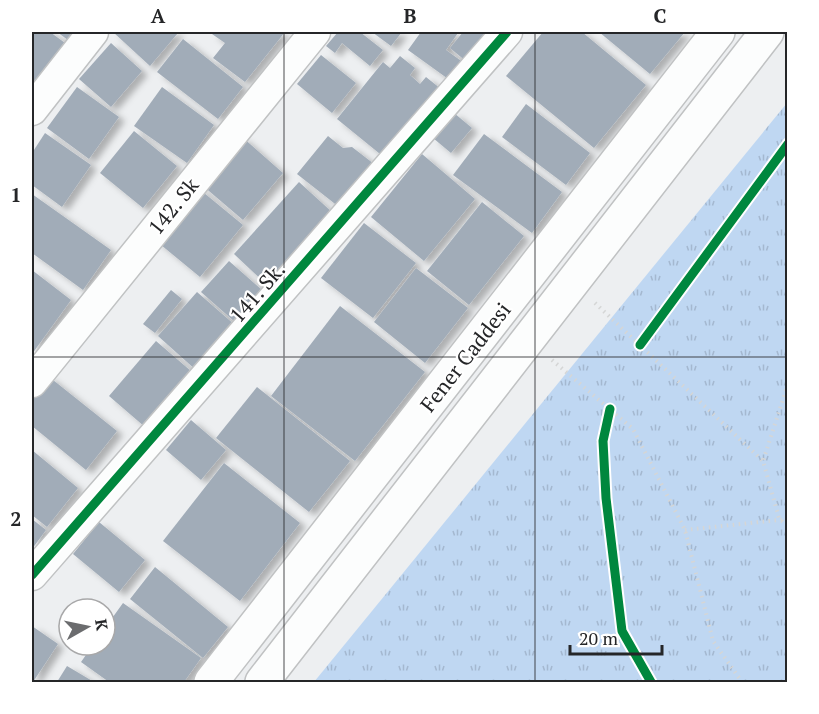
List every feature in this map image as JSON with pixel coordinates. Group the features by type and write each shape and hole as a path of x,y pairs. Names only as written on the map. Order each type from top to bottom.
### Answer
{"main road":[{"name":"Fener Caddesi","path":"211,682 718,32"},
{"name":"Fener Caddesi","path":"262,682 768,32"}],"street":[{"path":"32,110 93,32"},
{"name":"142. Sk","path":"32,382 315,32"},
{"name":"141. Sk.","path":"32,575 507,32"}],"path":[{"path":"573,282 763,461 779,519 788,527"},
{"path":"640,345 647,336"},
{"path":"528,340 633,429 685,530 713,641 742,682"},
{"path":"763,461 788,384"},
{"path":"608,420 610,409"},
{"path":"685,530 788,519"}],"green space":[{"path":"787,103 787,682 314,682"}],"building":[{"path":"32,32 50,32 65,43 32,89"},
{"path":"57,32 74,32 68,40"},
{"path":"113,32 176,32 178,33 150,66"},
{"path":"214,32 285,32 245,82 213,58 225,43 212,34"},
{"path":"338,32 360,32 383,50 370,66 342,43 335,53 326,46"},
{"path":"372,32 402,32 391,46"},
{"path":"421,32 458,33 446,50 464,63 451,81 408,50"},
{"path":"463,32 491,32 467,62 450,48"},
{"path":"543,32 582,32 646,85 594,148 506,76"},
{"path":"599,32 685,32 650,74"},
{"path":"183,39 243,87 218,119 157,72"},
{"path":"111,43 142,71 111,107 79,79"},
{"path":"321,55 356,83 332,113 297,84"},
{"path":"400,56 415,68 410,75 420,84 426,77 441,89 385,158 337,119 383,62 390,68"},
{"path":"77,87 119,117 89,159 47,128"},
{"path":"162,87 214,125 187,163 134,126"},
{"path":"526,104 590,153 566,185 502,137"},
{"path":"454,113 472,128 451,153 433,138"},
{"path":"134,131 177,166 143,208 100,173"},
{"path":"45,133 91,165 62,207 32,185 32,153"},
{"path":"484,134 562,192 532,233 453,175"},
{"path":"328,136 343,148 352,147 374,164 339,207 297,174"},
{"path":"242,137 283,173 243,220 202,185"},
{"path":"422,154 475,199 424,261 371,217"},
{"path":"299,182 333,213 267,285 234,254"},
{"path":"198,188 243,225 200,277 155,240"},
{"path":"32,194 111,250 83,290 32,253"},
{"path":"482,202 524,236 469,305 427,271"},
{"path":"364,223 416,263 373,318 321,278"},
{"path":"229,261 262,290 235,322 201,292"},
{"path":"416,268 468,308 425,363 374,322"},
{"path":"32,270 71,300 32,354"},
{"path":"171,290 182,299 155,333 143,324"},
{"path":"197,292 236,326 197,371 158,336"},
{"path":"340,306 425,372 355,461 271,396"},
{"path":"156,341 192,372 145,427 109,396"},
{"path":"48,376 117,431 86,470 32,426 32,397"},
{"path":"257,387 350,461 309,512 216,438"},
{"path":"191,420 226,450 201,480 166,450"},
{"path":"32,450 78,488 47,527 32,515"},
{"path":"224,463 300,523 240,601 163,541"},
{"path":"32,519 46,530 32,549"},
{"path":"99,522 145,560 119,592 73,554"},
{"path":"155,567 228,627 203,658 130,599"},
{"path":"123,603 201,658 184,682 109,682 81,662 85,657 117,657 117,611"},
{"path":"32,626 57,646 32,682"},
{"path":"67,666 94,682 57,682"}],"cycle path":[{"path":"32,575 507,32"},
{"path":"640,345 788,144"},
{"path":"610,409 603,441 606,498 622,631 651,682"}]}
